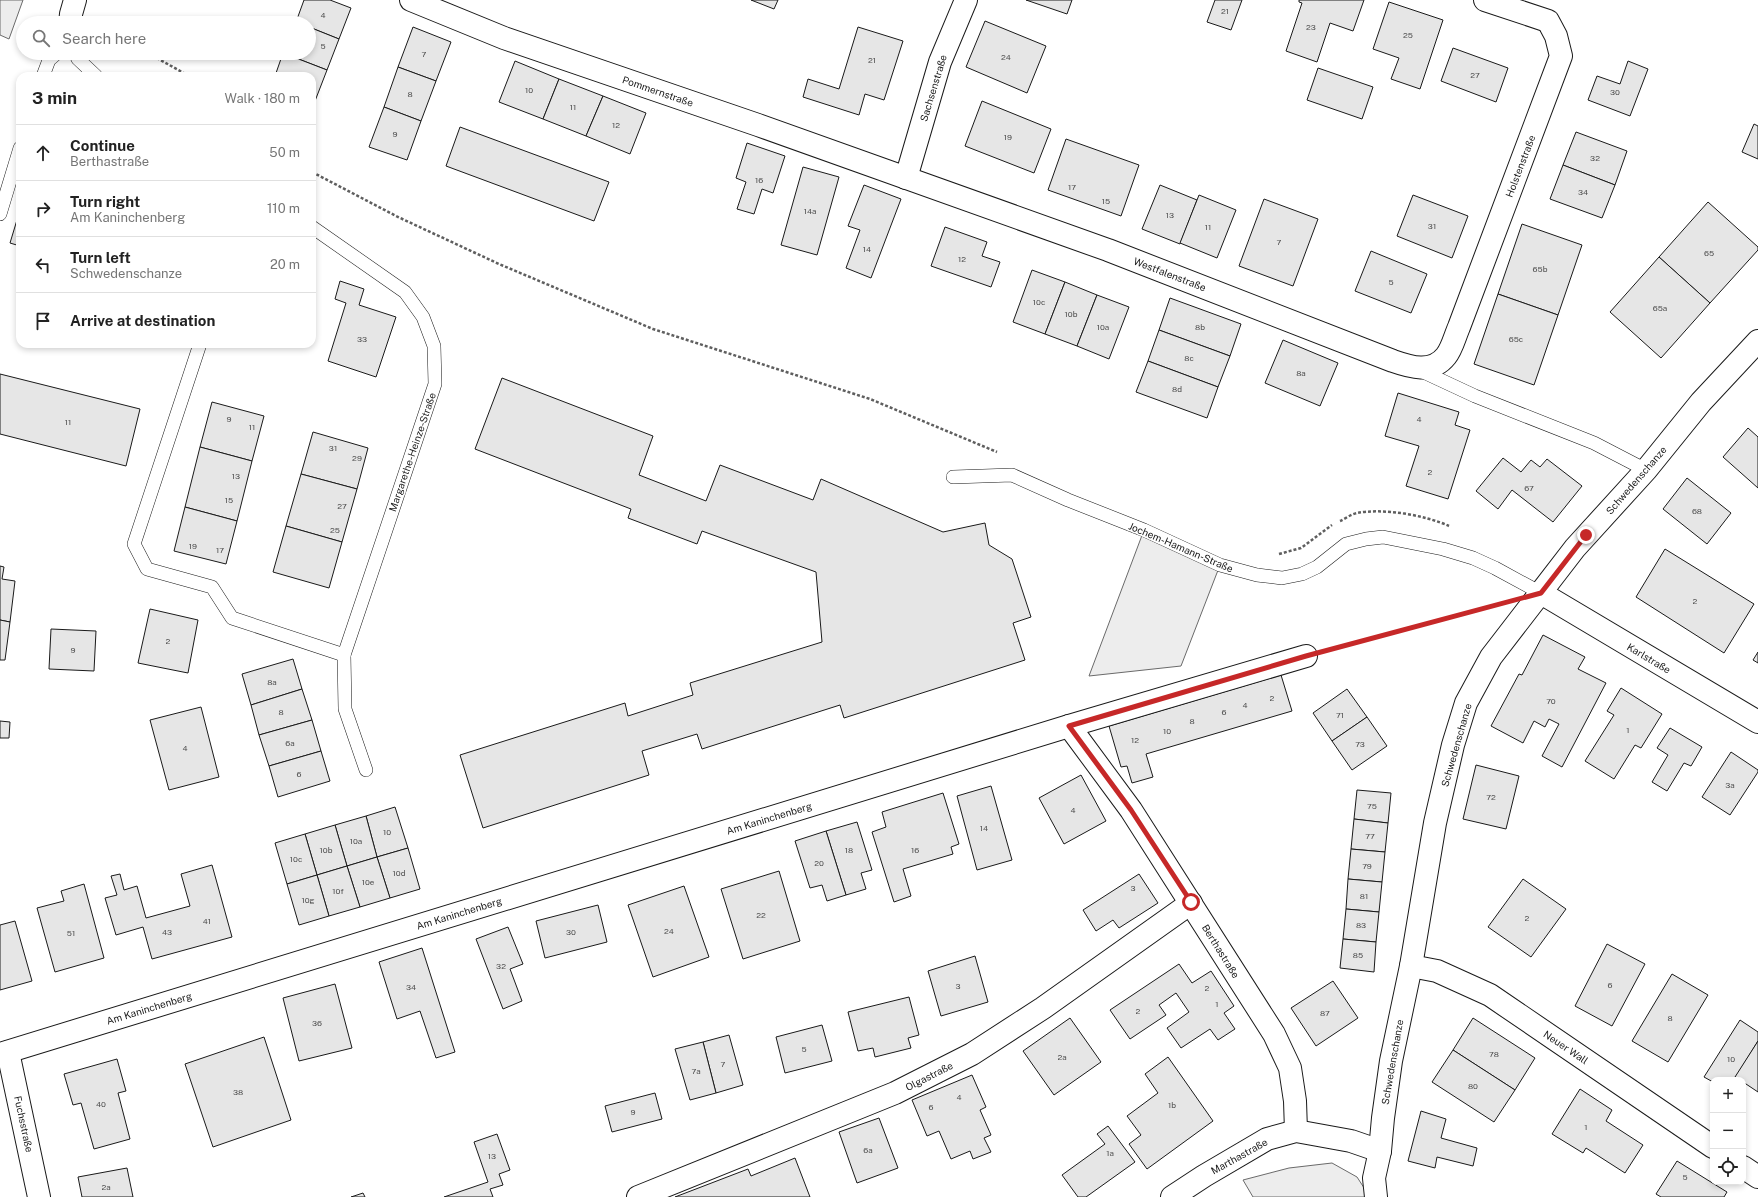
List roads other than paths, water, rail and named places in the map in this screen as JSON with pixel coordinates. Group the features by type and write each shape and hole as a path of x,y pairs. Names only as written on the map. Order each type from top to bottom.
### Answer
{"street":[{"path":"70,16 75,0"},
{"name":"Pommernstraße","path":"411,0 504,38 906,178"},
{"name":"Sachsenstraße","path":"906,178 940,62 966,0"},
{"name":"Holstenstraße","path":"1423,367 1446,356 1459,327 1561,56 1556,36 1548,21 1485,0"},
{"name":"Westfalenstraße","path":"906,178 1108,250 1393,361 1423,367"},
{"name":"Schwedenschanze","path":"1376,1197 1374,1178 1380,1151 1391,1060 1411,966 1435,823 1453,746 1466,703 1491,657 1575,548 1646,470 1701,402 1758,341"},
{"name":"Karlstraße","path":"1541,593 1758,722"},
{"name":"Am Kaninchenberg","path":"4,1053 1069,726 1306,656"},
{"name":"Berthastraße","path":"1069,726 1131,810 1274,1034 1290,1068 1295,1101 1296,1131"},
{"name":"Olgastraße","path":"638,1197 895,1094 972,1054 1043,1008 1191,902"},
{"name":"Neuer Wall","path":"1411,966 1437,971 1490,995 1710,1145"},
{"name":"Fuchsstraße","path":"4,1053 39,1197"},
{"name":"Marthastraße","path":"1172,1197 1204,1176 1267,1140 1296,1131 1350,1141 1380,1151"},
{"path":"1746,1169 1758,1177"}],"lane":[{"path":"44,72 48,60"},
{"path":"79,60 92,72"},
{"path":"0,214 16,161"},
{"name":"Margarethe-Heinze-Straße","path":"316,230 405,292 423,317 434,346 435,384 344,655 345,709 366,770"},
{"path":"199,348 134,544 147,569 212,587 232,618 344,655"},
{"path":"1423,367 1475,396 1594,443 1646,470"},
{"name":"Jochem-Hamann-Straße","path":"954,476 1012,475 1068,500 1144,530 1220,565 1257,575 1282,578 1302,574 1317,567 1346,544 1383,537 1443,549 1473,558 1541,593"}]}
